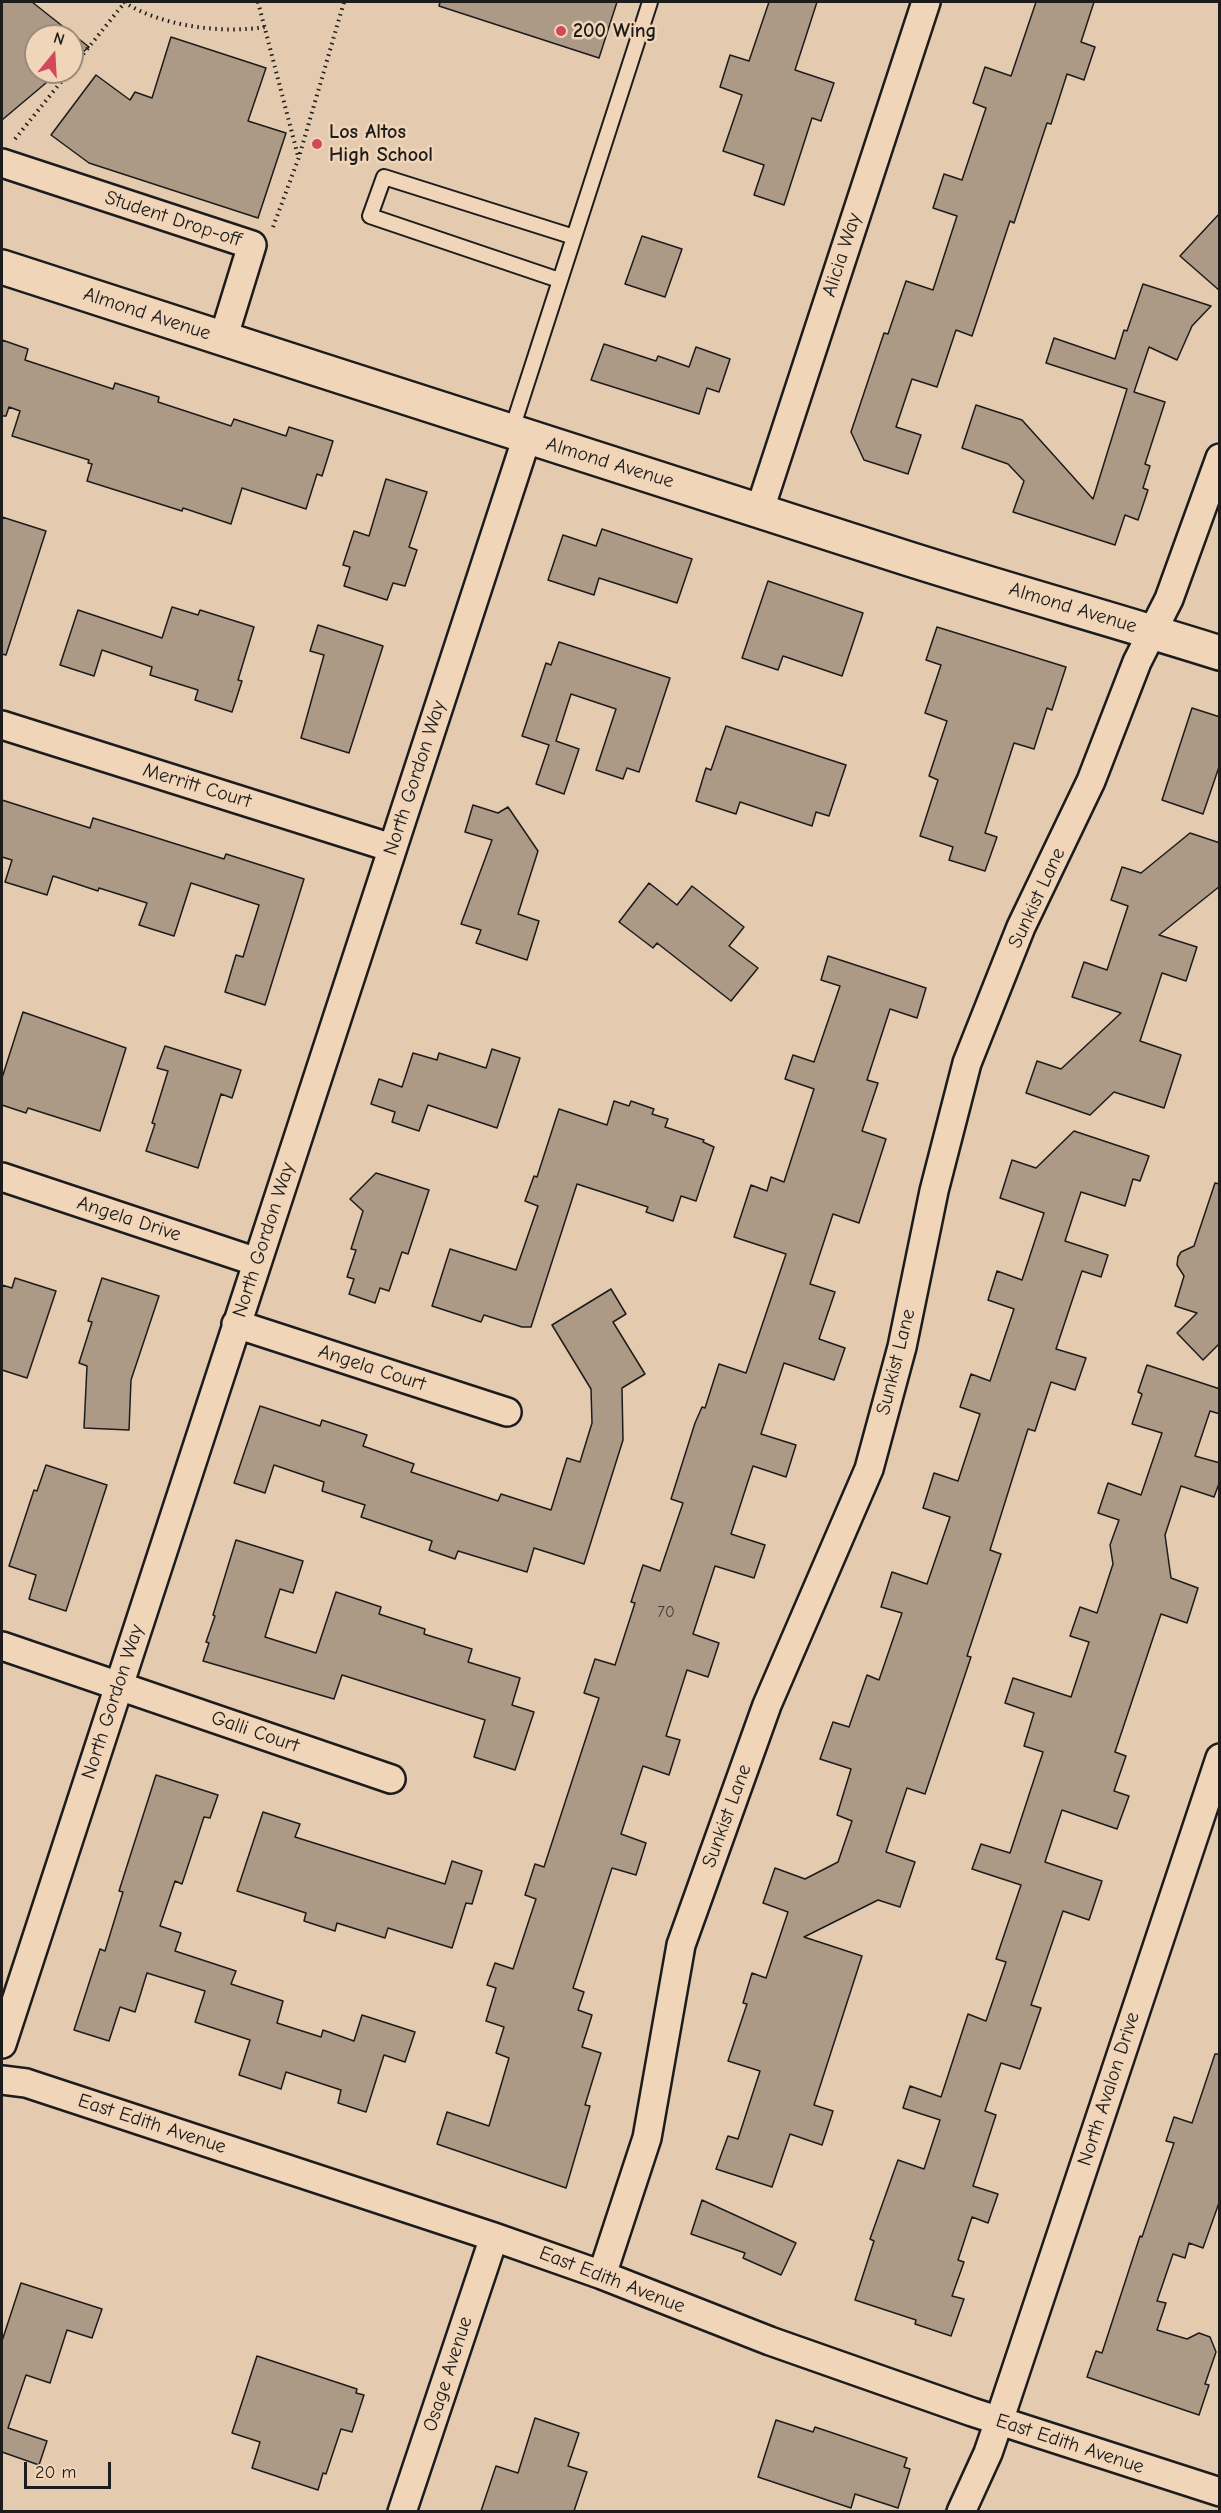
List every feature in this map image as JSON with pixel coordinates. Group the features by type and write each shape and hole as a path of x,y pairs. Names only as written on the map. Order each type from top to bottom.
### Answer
{"street":[{"name":"Alicia Way","path":"760,509 926,2"},
{"name":"Student Drop-off","path":"5,155 252,245 223,339"},
{"name":"Almond Avenue","path":"2,267 519,435 760,509 908,558 1220,653"},
{"name":"North Gordon Way","path":"2,2043 392,848 519,435"},
{"name":"Sunkist Lane","path":"602,2275 646,2138 681,1945 767,1705 869,1469 902,1347 934,1191 968,1063 1021,927 1091,781 1137,663 1169,599 1220,458"},
{"name":"Merritt Court","path":"2,724 392,848"},
{"name":"Angela Drive","path":"2,1177 257,1262"},
{"name":"Angela Court","path":"237,1324 507,1412"},
{"name":"Galli Court","path":"2,1646 391,1779"},
{"name":"North Avalon Drive","path":"961,2511 988,2453 1220,1758"},
{"name":"East Edith Avenue","path":"2,2080 26,2083 494,2237 602,2275 770,2341 999,2421 1220,2492"},
{"name":"Osage Avenue","path":"402,2511 494,2237"}],"lane":[{"path":"519,435 560,280 650,2"},
{"path":"560,280 370,216 384,177 574,237"}],"path":[{"path":"84,53 124,2 141,12 210,29 250,30 265,27"},
{"path":"258,2 299,157"},
{"path":"252,245 271,233 299,157 344,2"},
{"path":"5,155 60,84"}],"building":[{"path":"2,2 32,2 60,24 24,24 24,84 45,84 2,120"},
{"name":"200 Wing","path":"440,2 617,2 599,58 439,6"},
{"path":"769,2 817,2 795,70 834,83 821,121 812,118 784,205 754,195 764,165 723,151 742,95 720,87 730,55 749,61"},
{"path":"1036,2 1094,2 1081,42 1095,47 1084,80 1067,74 1051,124 1047,123 1014,223 1010,221 972,336 956,330 937,387 912,379 896,427 921,435 908,474 864,460 851,432 884,333 888,334 906,281 933,290 957,216 933,208 944,174 962,180 986,108 973,103 985,67 1011,76"},
{"path":"171,37 266,68 248,121 286,133 258,218 89,163 51,135 96,75 130,100 135,92 152,98"},
{"path":"1220,213 1220,291 1180,256"},
{"path":"642,236 682,249 665,297 625,284"},
{"path":"1143,284 1211,306 1192,326 1177,360 1149,347 1134,392 1165,402 1145,464 1150,466 1143,488 1148,490 1138,520 1125,515 1115,545 1013,512 1024,481 1008,464 962,448 976,405 1022,420 1093,499 1127,389 1046,363 1054,338 1115,359"},
{"path":"2,340 28,349 25,360 113,389 115,383 159,397 158,402 231,426 234,419 286,436 289,427 333,441 322,476 317,474 306,509 242,488 231,524 87,481 92,464 88,463 89,460 12,436 20,411 9,407 6,416 2,416"},
{"path":"604,344 656,361 658,356 689,367 696,347 730,359 719,392 707,388 699,414 591,380"},
{"path":"386,479 427,492 409,547 417,550 405,586 393,583 387,600 344,586 350,567 343,565 354,531 369,536"},
{"path":"2,517 46,531 6,655 2,654"},
{"path":"602,529 692,559 677,603 599,578 594,595 548,580 563,535 596,546"},
{"path":"768,581 863,613 842,676 783,656 778,670 742,658"},
{"path":"172,607 198,615 200,610 254,627 238,680 242,681 232,712 195,700 198,690 150,675 152,667 102,650 94,676 60,665 78,610 162,638"},
{"path":"318,625 383,646 349,753 301,738 324,655 310,651"},
{"path":"937,627 1066,667 1052,710 1047,708 1034,749 1014,743 985,833 997,837 985,871 949,860 953,847 920,836 938,780 929,776 947,721 925,713 941,665 926,660"},
{"path":"559,642 670,678 639,772 627,768 623,779 596,770 616,709 571,694 556,741 579,749 564,794 536,784 549,745 522,736 546,663 551,665"},
{"path":"1192,708 1220,717 1220,764 1203,814 1162,800"},
{"path":"726,726 846,765 829,816 816,812 812,826 740,802 736,814 696,801 706,768 711,770"},
{"path":"2,800 90,828 93,818 224,859 226,854 304,879 265,1005 225,992 236,955 243,957 259,905 191,883 174,936 139,925 147,903 99,888 98,891 53,876 47,895 5,882 12,860 2,857"},
{"path":"473,805 498,813 508,807 538,851 518,914 539,921 527,960 476,943 481,930 461,924 492,840 465,832"},
{"path":"1190,833 1220,843 1220,886 1159,935 1197,947 1186,981 1162,973 1140,1041 1181,1055 1164,1108 1114,1092 1090,1115 1026,1093 1037,1061 1061,1069 1121,1013 1072,997 1084,962 1107,970 1128,906 1111,900 1122,867 1141,873"},
{"path":"649,883 677,905 692,886 744,927 729,946 758,968 731,1001 657,943 653,948 619,922"},
{"path":"828,956 926,988 917,1018 890,1009 867,1080 878,1083 862,1131 886,1139 859,1223 833,1214 810,1284 835,1292 819,1339 845,1348 834,1380 784,1363 761,1434 796,1445 786,1477 753,1466 731,1534 765,1545 754,1578 715,1566 693,1634 719,1643 708,1677 687,1670 666,1736 680,1740 669,1775 643,1766 621,1834 646,1843 636,1875 612,1868 573,1988 584,1992 578,2010 592,2015 582,2047 601,2053 585,2105 590,2106 566,2188 437,2144 447,2112 489,2126 509,2058 496,2053 504,2027 486,2021 496,1988 487,1985 495,1963 513,1969 536,1899 525,1895 535,1864 544,1867 599,1698 584,1693 595,1659 615,1665 635,1603 631,1602 643,1565 660,1571 683,1503 671,1499 695,1423 702,1407 705,1408 719,1364 746,1373 786,1254 734,1237 751,1185 767,1191 771,1177 784,1182 814,1089 785,1079 793,1055 814,1062 840,986 821,980"},
{"path":"23,1012 126,1048 100,1131 28,1108 26,1113 2,1105 2,1078"},
{"path":"165,1046 241,1070 232,1098 221,1094 198,1168 146,1151 168,1071 157,1068"},
{"path":"492,1049 520,1058 497,1128 428,1105 419,1131 392,1122 395,1112 371,1104 379,1079 402,1087 413,1053 437,1060 439,1053 486,1068"},
{"path":"614,1101 629,1106 631,1101 654,1109 652,1114 668,1119 665,1127 704,1140 703,1142 714,1147 696,1201 681,1196 673,1221 646,1212 648,1207 577,1184 531,1327 522,1327 484,1315 481,1322 432,1306 450,1249 516,1270 538,1206 525,1201 534,1176 537,1177 559,1109 607,1125"},
{"path":"1074,1131 1149,1156 1140,1181 1133,1179 1125,1206 1081,1192 1065,1241 1108,1255 1101,1277 1082,1271 1056,1349 1086,1358 1075,1390 1051,1382 1035,1431 1028,1429 990,1550 1001,1554 967,1656 971,1657 925,1794 907,1788 886,1852 915,1862 900,1907 878,1900 804,1937 862,1956 814,2105 833,2111 822,2145 790,2134 772,2187 716,2169 728,2136 738,2139 760,2071 728,2061 747,2004 743,2003 752,1973 766,1978 788,1912 763,1903 775,1868 805,1879 838,1862 852,1821 837,1815 851,1769 820,1759 833,1722 849,1727 867,1675 879,1680 902,1613 881,1607 892,1572 927,1584 950,1517 923,1508 934,1473 958,1481 980,1414 960,1407 971,1374 990,1381 1014,1309 988,1300 997,1271 1022,1280 1044,1213 1000,1198 1012,1160 1036,1168"},
{"path":"376,1173 429,1190 408,1254 402,1252 389,1291 380,1288 375,1303 349,1294 354,1279 347,1277 356,1250 351,1249 363,1211 350,1199"},
{"path":"1215,1183 1220,1184 1220,1343 1203,1360 1177,1333 1197,1313 1175,1306 1184,1276 1177,1265 1181,1252 1194,1246"},
{"path":"15,1278 56,1291 27,1378 2,1370 2,1285 12,1288"},
{"path":"102,1278 159,1296 131,1380 129,1430 84,1428 87,1366 79,1363 92,1322 88,1321"},
{"path":"611,1289 626,1314 613,1322 645,1374 622,1388 623,1440 584,1564 534,1548 527,1572 458,1551 455,1559 429,1550 432,1541 361,1517 365,1505 322,1491 324,1482 274,1465 265,1493 234,1483 260,1406 320,1426 322,1420 367,1435 363,1446 414,1464 411,1472 498,1501 501,1494 551,1510 567,1458 580,1462 592,1423 591,1389 552,1325"},
{"path":"1147,1365 1220,1389 1220,1414 1210,1411 1195,1456 1220,1463 1220,1481 1214,1497 1181,1486 1165,1535 1171,1578 1198,1588 1187,1623 1161,1614 1115,1752 1126,1756 1114,1791 1129,1796 1117,1829 1062,1810 1045,1862 1102,1881 1089,1920 1063,1911 1031,2005 1041,2008 1020,2069 1001,2063 985,2111 996,2115 973,2186 998,2194 988,2223 972,2217 958,2260 964,2262 952,2296 964,2299 951,2336 915,2324 916,2320 855,2300 874,2241 870,2239 898,2160 924,2169 940,2120 903,2108 910,2086 941,2097 968,2014 986,2021 1006,1962 996,1959 1021,1885 972,1869 981,1844 1010,1853 1043,1752 1024,1746 1034,1713 1005,1703 1013,1678 1071,1697 1089,1642 1070,1636 1080,1607 1097,1613 1113,1564 1110,1545 1119,1520 1098,1513 1108,1483 1141,1495 1162,1433 1132,1424 1142,1394 1138,1392"},
{"path":"46,1465 107,1485 66,1611 29,1599 36,1575 9,1566 34,1490 37,1491"},
{"path":"236,1540 303,1561 293,1593 280,1589 265,1637 316,1653 336,1592 381,1607 379,1614 425,1629 424,1634 472,1649 468,1662 520,1678 512,1705 534,1712 515,1770 474,1757 485,1720 342,1675 334,1699 203,1661 209,1643 206,1642 215,1616 213,1615"},
{"path":"156,1775 218,1795 210,1818 204,1817 182,1884 175,1881 160,1926 181,1933 175,1951 236,1971 231,1984 283,2001 277,2023 321,2037 323,2030 354,2041 362,2015 415,2032 405,2062 384,2055 366,2112 338,2103 341,2090 286,2072 281,2089 239,2075 250,2040 195,2022 205,1991 147,1973 135,2012 120,2007 109,2041 74,2030 100,1949 105,1951 123,1892 119,1891"},
{"path":"263,1812 300,1824 295,1837 445,1884 452,1861 482,1871 472,1904 466,1903 452,1948 388,1928 385,1938 337,1923 335,1931 304,1921 306,1913 237,1891"},
{"path":"1215,2054 1220,2054 1220,2200 1203,2248 1189,2243 1185,2258 1173,2254 1157,2301 1166,2303 1157,2330 1187,2339 1199,2333 1210,2337 1216,2352 1205,2384 1209,2385 1199,2415 1087,2377 1096,2351 1102,2353 1140,2236 1142,2237 1174,2143 1166,2141 1174,2117 1192,2123"},
{"path":"702,2200 796,2243 781,2275 743,2258 745,2253 691,2234"},
{"path":"21,2283 102,2309 92,2338 67,2330 50,2383 26,2375 8,2428 47,2441 39,2465 2,2452 2,2341"},
{"path":"257,2356 357,2389 356,2393 364,2395 352,2432 341,2429 326,2474 323,2473 318,2490 252,2468 260,2442 232,2433"},
{"path":"535,2418 579,2433 568,2466 587,2472 574,2511 481,2511 496,2466 518,2473"},
{"path":"776,2420 813,2432 815,2427 907,2458 904,2467 910,2469 898,2508 855,2494 851,2508 758,2477"}],"place":[{"name":"200 Wing","path":"561,31"},
{"name":"Los Altos High School","path":"317,144"}]}
